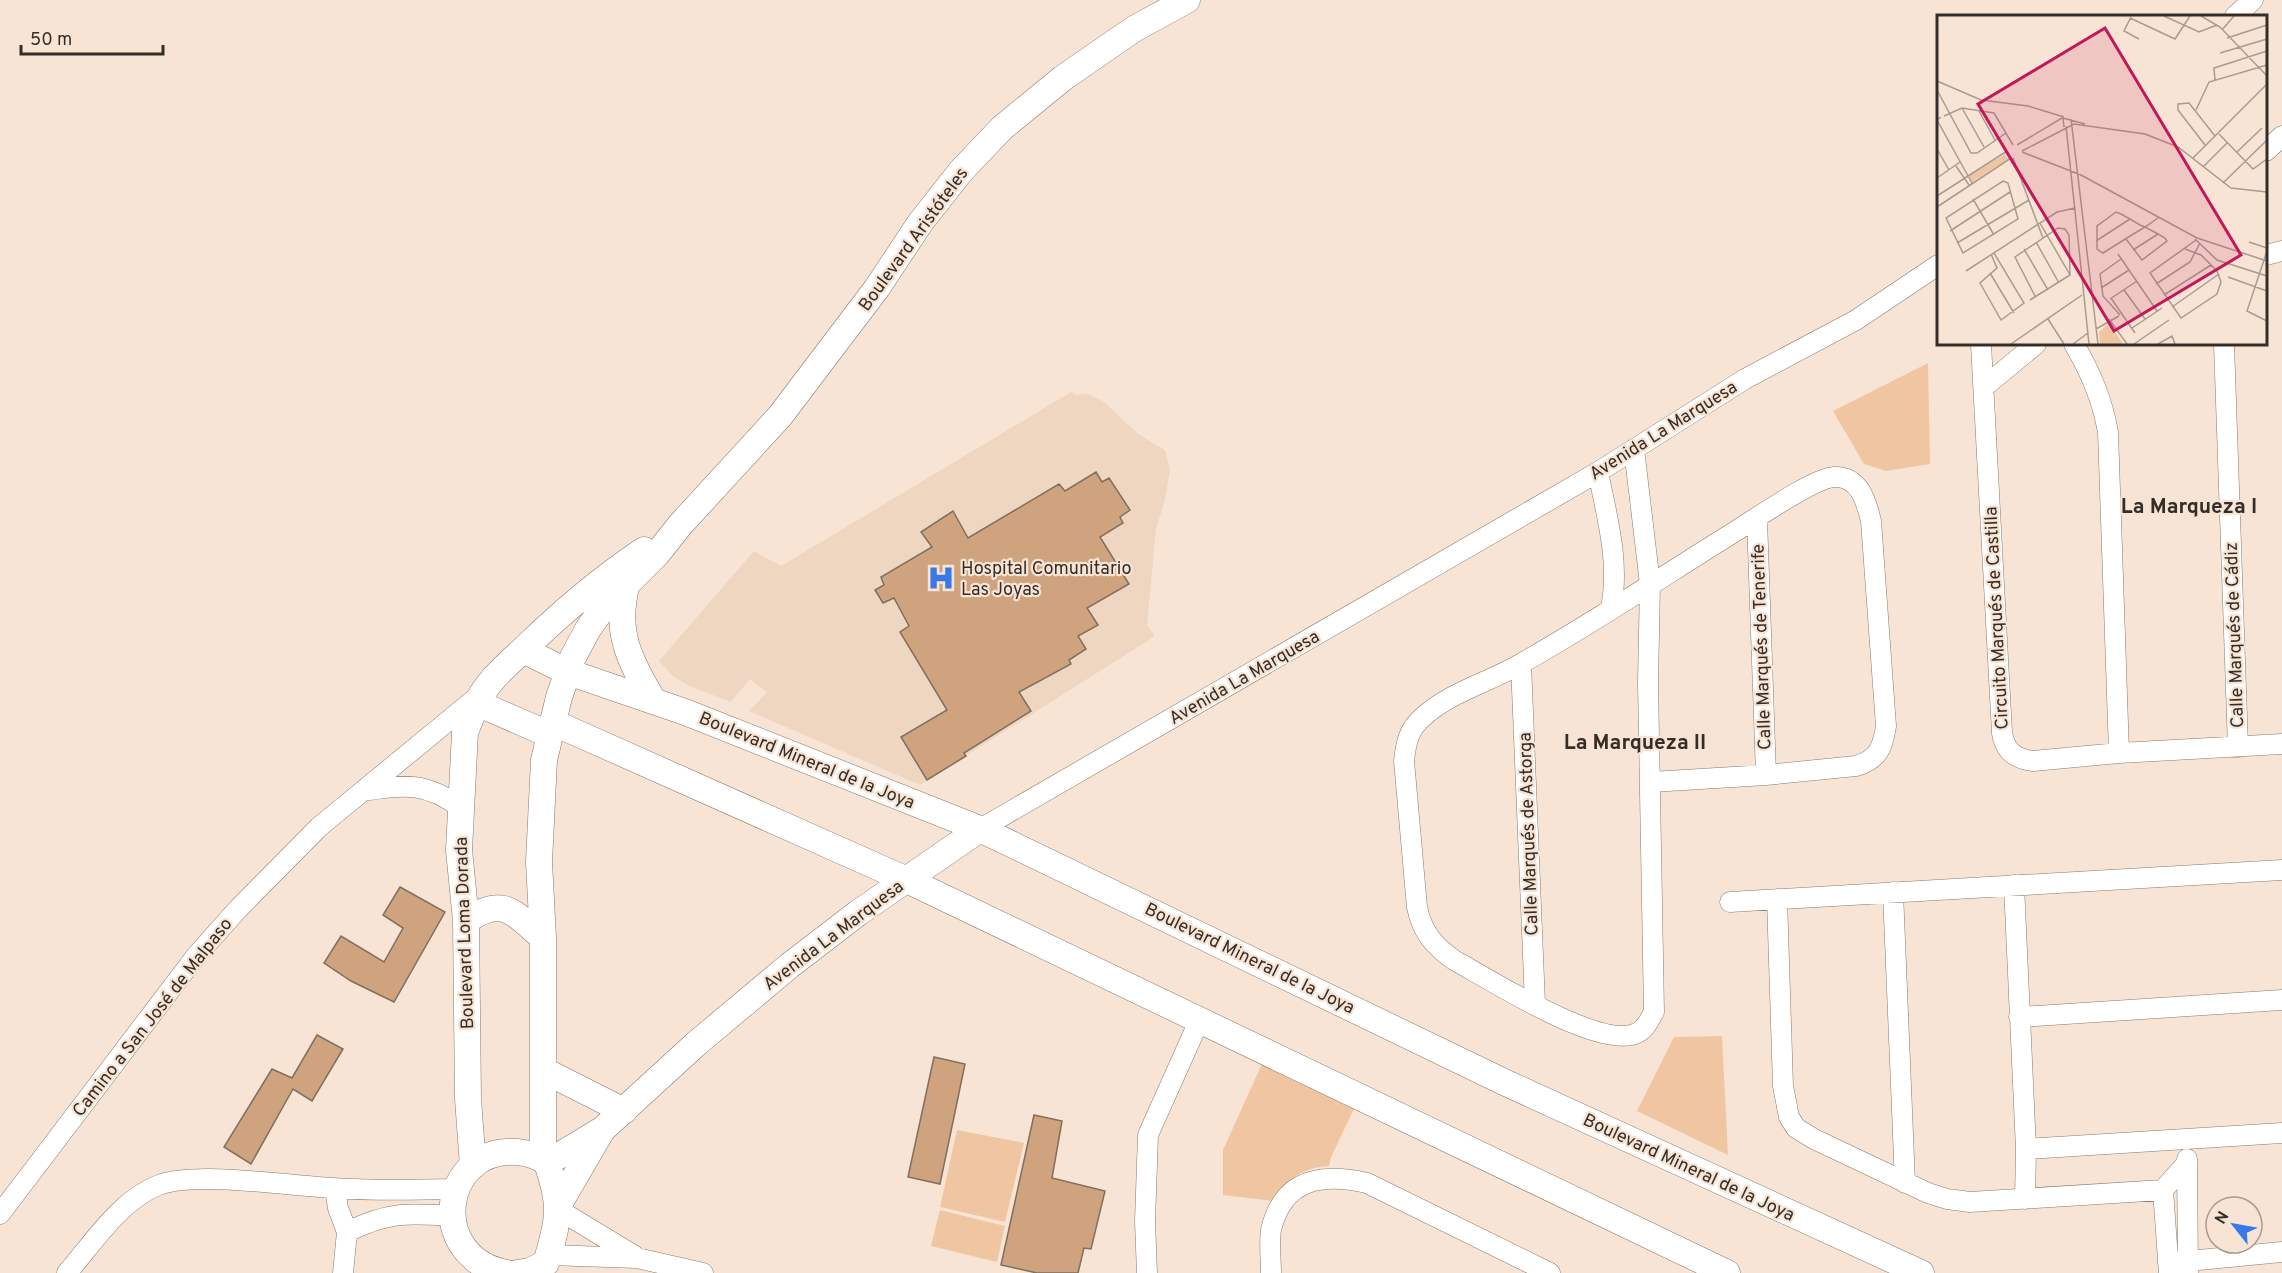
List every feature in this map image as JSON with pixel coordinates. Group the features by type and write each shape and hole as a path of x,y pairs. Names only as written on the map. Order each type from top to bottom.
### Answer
{"street":[{"name":"Boulevard Aristóteles","path":"568,672 588,629 627,583 657,554 680,525 780,416 877,288 920,223 961,171 1002,128 1063,78 1134,29 1187,0"},
{"path":"2236,15 2253,0"},
{"path":"2267,149 2282,136"},
{"path":"2267,255 2282,251"},
{"name":"Avenida La Marquesa","path":"545,1161 603,1129 647,1087 789,966 858,913 980,829 1598,472 1744,379 1856,320 1930,274"},
{"name":"Circuito Marqués de Castilla","path":"1981,345 2003,742 2015,757 2033,761 2119,753 2282,744"},
{"path":"1984,387 2035,345"},
{"path":"2075,345 2093,376 2104,407 2108,432 2119,753"},
{"name":"Calle Marqués de Cádiz","path":"2224,345 2238,747"},
{"path":"1634,449 1650,584 1648,682 1654,1012 1645,1027 1635,1034 1620,1037 1575,1025 1454,960 1438,949 1427,936 1420,922 1417,907 1404,761 1406,742 1411,729 1423,716 1443,702 1521,664 1650,584 1817,483 1832,477 1847,479 1858,487 1866,501 1871,521 1886,726 1884,742 1877,755 1869,762 1766,775 1651,782"},
{"path":"1598,472 1613,549 1614,590 1611,608"},
{"name":"Calle Marqués de Tenerife","path":"1757,519 1766,775"},
{"name":"Boulevard Aristóteles","path":"524,650 597,582 680,525"},
{"path":"627,583 622,605 626,646 632,664 654,700"},
{"path":"524,650 568,672 550,728 544,760 539,862 543,938 545,1161 559,1207 547,1264"},
{"name":"Boulevard Loma Dorada","path":"473,1166 468,1099 466,921 459,850 465,732 480,698 524,650"},
{"name":"Calle Marqués de Astorga","path":"1521,664 1535,1004"},
{"name":"Boulevard Mineral de la Joya","path":"568,672 654,700 980,829 1504,1082 1921,1273"},
{"path":"480,698 907,880 1727,1273"},
{"name":"Camino a San José de Malpaso","path":"0,1214 196,956 319,827 480,698"},
{"path":"360,792 410,785 444,795 462,809"},
{"path":"1730,902 2282,870"},
{"path":"2013,885 2026,1149 2025,1199"},
{"path":"1893,892 1905,1183"},
{"path":"1777,899 1783,1086 1789,1117 1796,1128 1905,1183 1947,1199 1970,1202 2163,1190 2187,1163"},
{"path":"466,921 482,910 498,906 507,910 543,938"},
{"path":"2019,1017 2282,1000"},
{"path":"1147,1273 1145,1221 1148,1135 1199,1021"},
{"path":"543,1070 624,1111"},
{"name":"Avenida La Marquesa","path":"559,1207 603,1129"},
{"path":"2026,1149 2188,1137 2282,1133"},
{"path":"2188,1137 2188,1266"},
{"path":"507,1273 477,1268 464,1250 455,1234 451,1216 456,1190 473,1166 489,1156 507,1152 526,1153 545,1161"},
{"path":"1270,1273 1271,1232 1287,1197 1302,1185 1320,1178 1341,1177 1367,1183 1550,1273"},
{"path":"67,1273 118,1214 138,1197 158,1185 186,1178 335,1189 456,1190"},
{"path":"335,1189 338,1208 347,1232 343,1273"},
{"path":"2163,1190 2168,1268 2282,1252"},
{"path":"559,1207 637,1258"},
{"path":"347,1232 375,1218 396,1214 451,1216"},
{"path":"517,1273 530,1271 547,1264 637,1258 703,1273"}],"shaded area":[{"path":"1928,363 1930,464 1886,471 1864,464 1833,411"},
{"name":"Hospital Comunitario Las Joyas","path":"1071,392 1075,395 1089,394 1104,402 1138,434 1165,450 1170,469 1165,500 1156,529 1147,625 1155,636 920,785 749,711 767,692 750,679 731,702 689,686 673,676 659,661 754,551 781,566"},
{"path":"1722,1036 1728,1155 1637,1111 1674,1037"},
{"path":"1262,1064 1354,1109 1329,1166 1312,1169 1297,1176 1284,1186 1274,1201 1223,1195 1223,1150"},
{"path":"957,1130 1024,1143 1005,1222 940,1207"},
{"path":"940,1210 1005,1226 997,1262 931,1246"}],"building":[{"path":"1096,472 1102,482 1109,478 1130,510 1120,517 1123,523 1100,537 1129,584 1087,608 1098,625 1078,636 1086,649 1069,660 1071,664 1019,692 1031,711 964,753 966,756 927,780 901,737 947,710 900,632 909,626 894,598 883,603 875,590 884,585 881,577 932,547 921,532 953,511 968,538 1059,484 1065,491"},
{"path":"400,887 445,912 394,1002 351,981 324,963 341,936 384,962 403,928 383,915"},
{"path":"317,1035 343,1049 312,1101 293,1089 251,1164 224,1147 272,1069 292,1078"},
{"path":"934,1057 965,1064 940,1184 908,1177"},
{"path":"1034,1115 1062,1121 1052,1178 1105,1191 1091,1249 1084,1248 1078,1273 1037,1273 1001,1265"}],"place":[{"name":"Hospital Comunitario Las Joyas","path":"941,578"}],"district":[{"name":"La Marqueza I","path":"2189,506"},
{"name":"La Marqueza II","path":"1635,742"}]}
